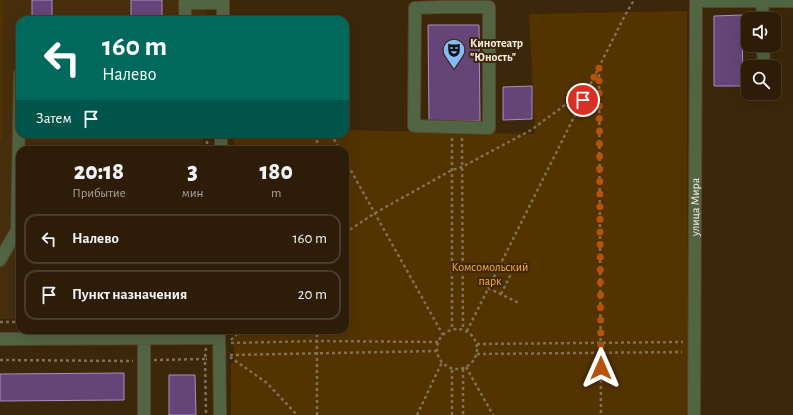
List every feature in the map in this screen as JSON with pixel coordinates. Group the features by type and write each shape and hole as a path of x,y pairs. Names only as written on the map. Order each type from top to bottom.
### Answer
{"street":[{"path":"696,0 762,2 793,1"},
{"name":"улица Мира","path":"694,415 696,0"},
{"path":"185,16 185,3 223,1 222,16"},
{"path":"762,2 762,12"},
{"path":"441,4 489,7 489,128 414,126 415,8 441,4"},
{"path":"0,260 16,232"},
{"path":"0,339 144,338 219,334 220,415"},
{"path":"144,338 144,415"}],"path":[{"path":"467,331 624,17 634,0"},
{"path":"599,67 601,415"},
{"path":"349,229 375,213 452,170 462,167 531,130 590,86"},
{"path":"457,127 462,167 463,330"},
{"path":"452,330 452,170 457,127"},
{"path":"349,167 443,335"},
{"path":"501,263 514,268 501,294"},
{"path":"488,288 519,303"},
{"path":"0,322 16,322"},
{"path":"452,330 463,330 467,331 474,338 477,344 477,354 473,362 464,368 452,369 442,362 437,351 438,342 446,332 452,330"},
{"path":"237,334 228,343 438,342"},
{"path":"317,415 318,334"},
{"path":"477,344 687,342"},
{"path":"297,415 267,383 228,355 437,351"},
{"path":"477,354 687,352"},
{"path":"0,360 144,361 205,359 206,415"},
{"path":"417,415 442,362"},
{"path":"463,415 464,368"},
{"path":"464,368 493,415"},
{"path":"452,369 452,415"}],"shaded area":[{"path":"0,0 207,0 207,16 16,16 16,138 203,138 203,146 16,146 16,319 0,319"}],"green space":[{"path":"0,0 2,0 2,140 0,142"},
{"name":"Комсомольский парк","path":"687,11 688,415 231,415 231,363 234,363 234,334 349,334 349,146 234,146 234,138 349,138 349,130 535,134 529,14"}],"building":[{"path":"32,0 52,0 52,16 32,16"},
{"path":"131,0 162,0 162,16 131,16"},
{"path":"741,15 741,52 743,52 743,60 741,60 741,86 714,86 714,16"},
{"path":"428,25 479,25 480,121 429,121"},
{"path":"532,86 532,119 503,120 503,87"},
{"path":"124,373 124,400 0,401 0,374"},
{"path":"169,375 195,375 196,415 169,415"}],"place":[{"name":"Кинотеатр \"Юность\"","path":"454,70"}],"route":[{"path":"583,100 599,67 601,368"}]}
